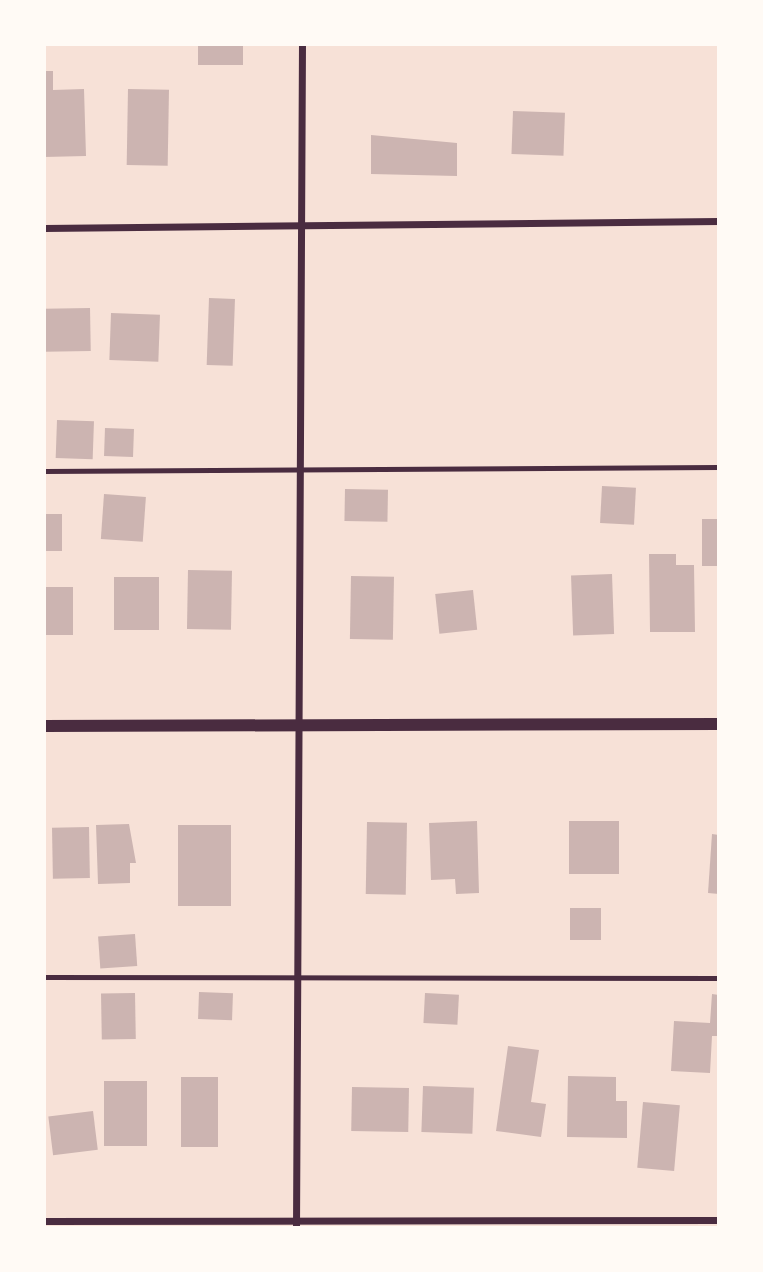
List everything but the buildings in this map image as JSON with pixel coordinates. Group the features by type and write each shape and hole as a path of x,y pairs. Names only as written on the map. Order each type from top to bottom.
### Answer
{"street":[{"path":"296,1224 297,227 302,44"},
{"path":"44,228 719,221"},
{"path":"44,726 719,724"},
{"path":"44,1221 296,1224 719,1220"}],"lane":[{"path":"44,471 719,467"},
{"path":"44,977 719,978"}]}
